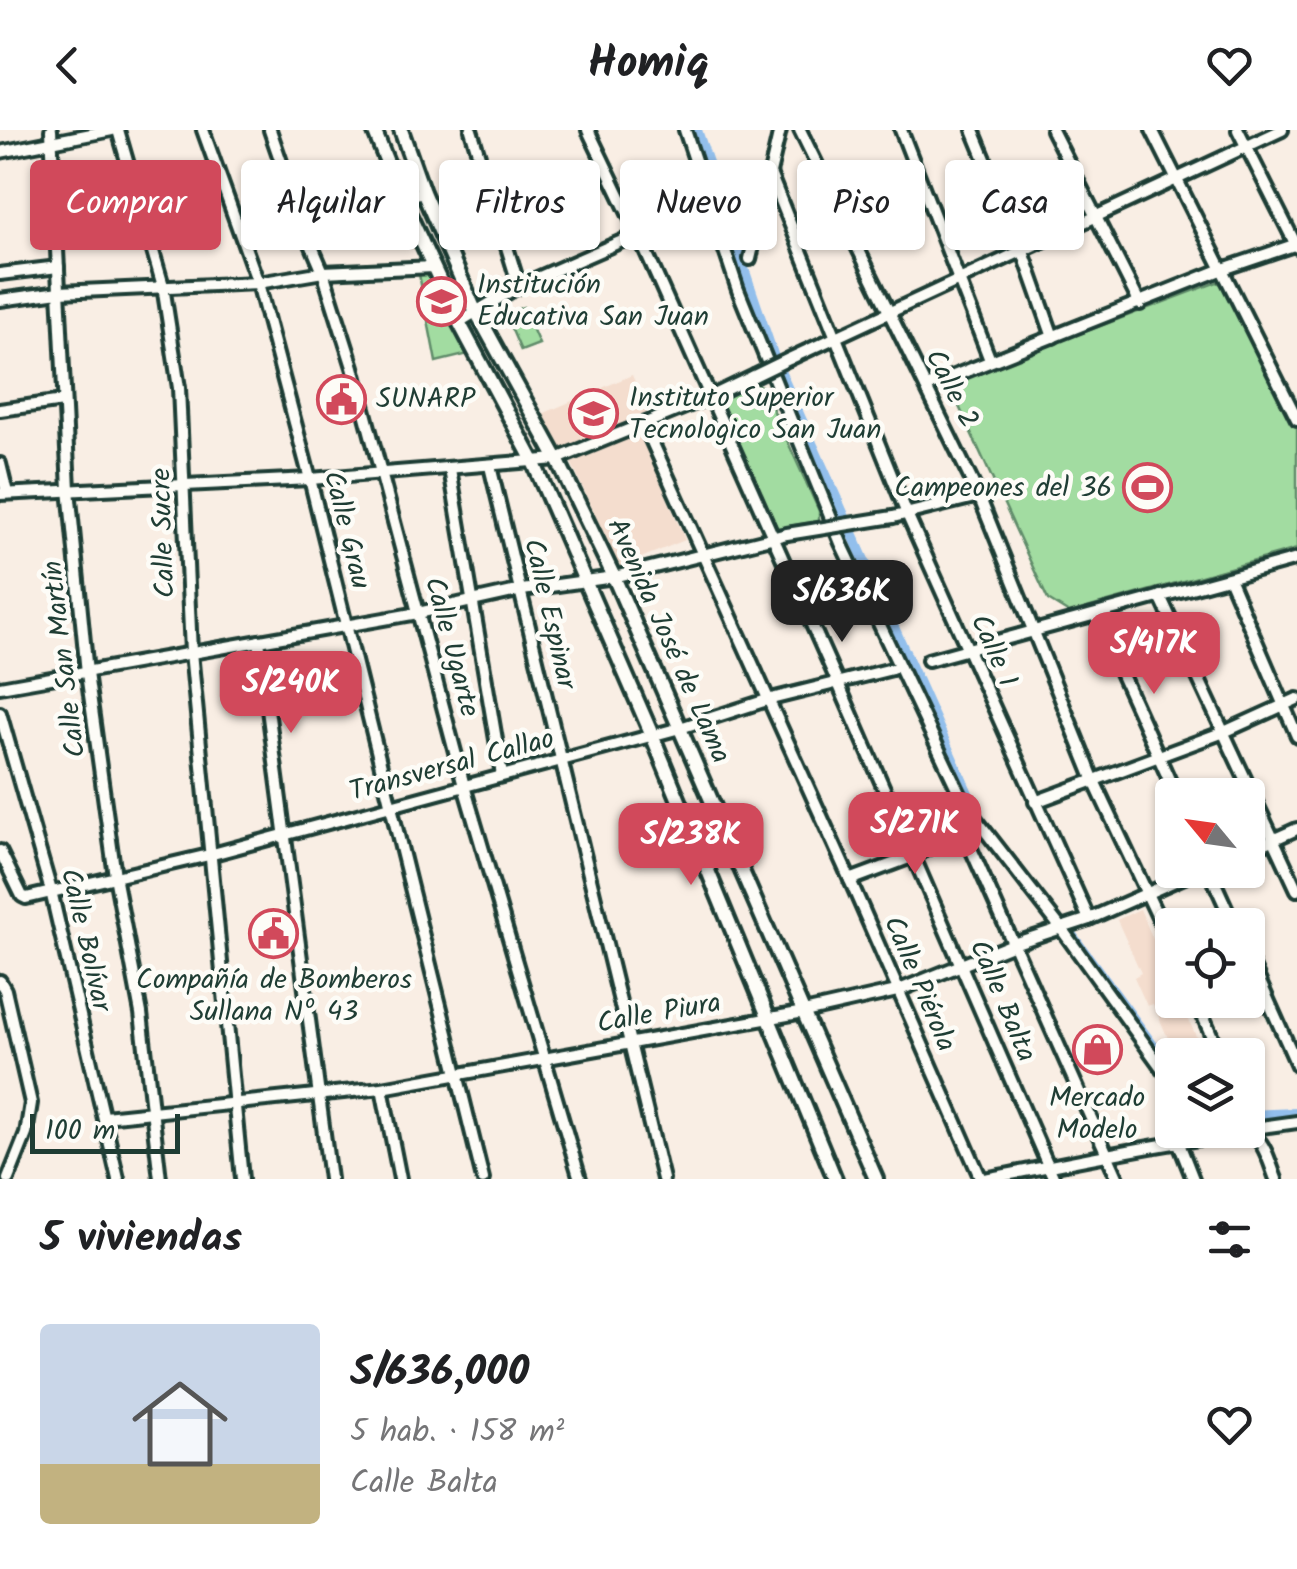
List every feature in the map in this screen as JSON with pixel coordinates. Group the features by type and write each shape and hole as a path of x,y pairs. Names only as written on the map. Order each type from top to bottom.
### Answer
{"main road":[{"name":"Avenida José de Lama","path":"374,130 386,160"},
{"name":"Avenida José de Lama","path":"401,130 423,192 475,310 556,459 614,577 876,1179"},
{"name":"Avenida José de Lama","path":"419,235 459,322 532,460 652,735 835,1179"}],"street":[{"path":"0,152 52,136 115,130"},
{"name":"Calle Sucre","path":"115,130 164,286 179,388 192,652 242,1179"},
{"name":"Calle Grau","path":"203,130 241,234"},
{"name":"Calle Ugarte","path":"270,130 280,160"},
{"path":"471,130 519,286"},
{"name":"Calle Balta","path":"588,130 620,197"},
{"path":"685,130 694,160"},
{"path":"774,160 780,130"},
{"name":"Calle 2","path":"800,130 979,496 1094,781 1155,908"},
{"path":"900,130 990,360"},
{"path":"973,130 985,160"},
{"path":"1052,130 1140,304"},
{"path":"1152,130 1297,419"},
{"path":"926,387 1220,270 1297,245 1238,130"},
{"path":"1084,220 1282,130"},
{"name":"Calle San Martín","path":"52,136 63,402 87,673 116,876 141,1013 160,1179"},
{"name":"Calle 1","path":"777,191 908,514 1089,919"},
{"path":"419,193 423,192"},
{"path":"459,322 519,286 620,242"},
{"name":"Calle Grau","path":"247,250 310,479 484,1179"},
{"name":"Calle Ugarte","path":"314,250 384,474 464,786 580,1179"},
{"name":"Calle Balta","path":"645,250 1052,1174"},
{"path":"724,250 842,543 965,805 1155,1058"},
{"path":"750,258 752,250"},
{"path":"0,464 3,493 310,479 556,459 710,397 1018,250"},
{"path":"1023,250 1053,337"},
{"path":"0,274 58,267"},
{"path":"0,300 59,292 258,283 323,272 434,267"},
{"path":"0,410 63,402"},
{"name":"Calle Piérola","path":"644,424 982,1179"},
{"name":"Calle Espinar","path":"490,466 663,1179"},
{"path":"450,469 502,775"},
{"path":"0,687 418,613 522,590 614,577 770,536 893,517 979,496"},
{"path":"928,660 1294,560 1297,577"},
{"path":"1229,578 1297,736"},
{"path":"1160,596 1297,890"},
{"path":"1095,614 1169,778"},
{"path":"259,641 330,1179"},
{"name":"Transversal Callao","path":"0,851 26,898 209,855 892,669"},
{"path":"1035,802 1224,732 1297,700"},
{"name":"Calle Bolívar","path":"0,712 51,891 118,1179"},
{"path":"1265,844 1297,830"},
{"path":"850,880 914,856 960,831 968,836 1118,1179"},
{"name":"Calle Piura","path":"105,1117 382,1088 804,1012 897,990 1162,888"},
{"path":"0,981 32,1103 26,1134 8,1179"},
{"path":"1265,993 1297,1065"},
{"path":"382,1088 400,1179"},
{"path":"1265,1122 1297,1122"},
{"path":"982,1179 1052,1174 1155,1146"},
{"path":"1181,1148 1194,1179"},
{"path":"1263,1148 1276,1179"}],"shaded area":[{"name":"Instituto Superior Tecnologico San Juan","path":"632,375 648,413 559,451 540,415"},
{"path":"639,431 685,540 619,567 571,462"},
{"path":"1140,909 1155,944 1155,1009 1153,1004 1147,1006 1134,977 1141,973 1117,920"},
{"path":"1159,1018 1188,1018 1197,1038 1168,1038"}],"green space":[{"path":"434,267 469,354 436,362 418,269"},
{"name":"Campeones del 36","path":"1217,282 1223,285 1297,428 1297,549 1069,613 1048,600 952,391 960,379"},
{"path":"523,307 539,344 521,351 505,314"},
{"path":"753,383 763,387 819,511 819,521 777,528 719,398"}],"waterway":[{"path":"697,130 775,360 979,818"},
{"path":"1072,935 1155,1048"},
{"path":"1265,1114 1297,1113"}],"place":[{"name":"Institución Educativa San Juan","path":"442,301"},
{"name":"SUNARP","path":"341,399"},
{"name":"Instituto Superior Tecnologico San Juan","path":"594,414"},
{"name":"Campeones del 36","path":"1147,488"},
{"name":"Compañía de Bomberos Sullana Nº 43","path":"274,933"},
{"name":"Mercado Modelo","path":"1097,1050"}]}
